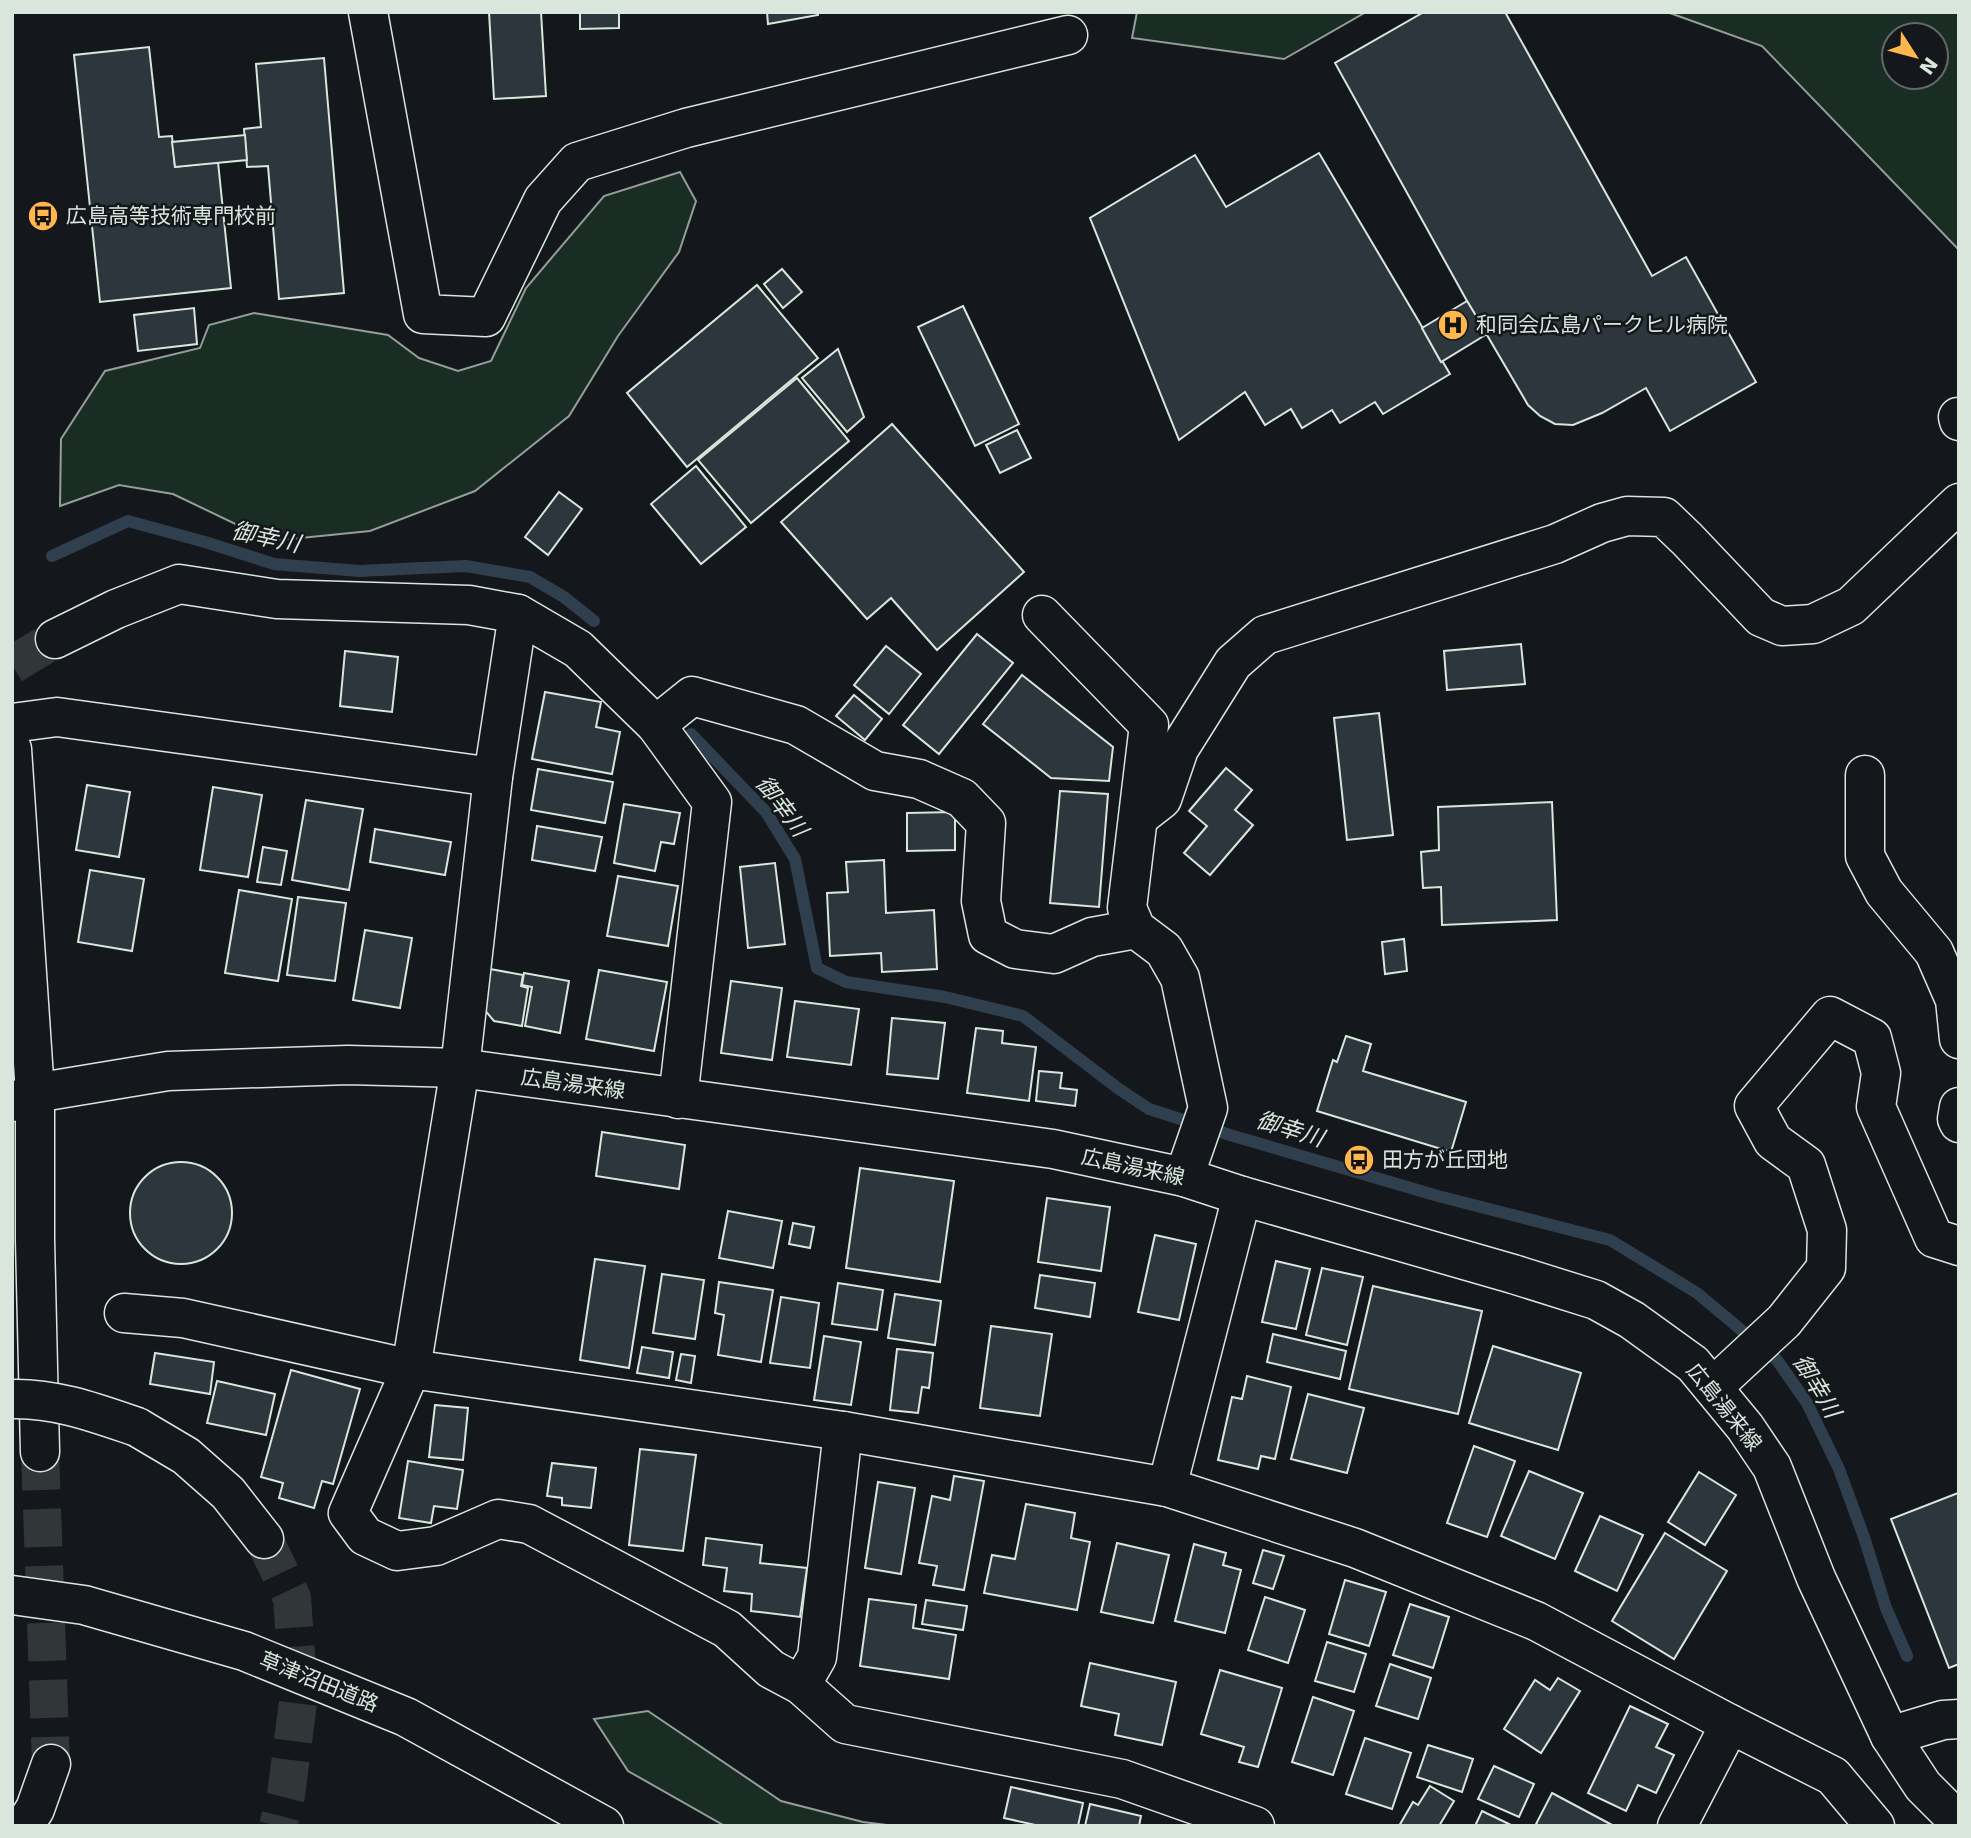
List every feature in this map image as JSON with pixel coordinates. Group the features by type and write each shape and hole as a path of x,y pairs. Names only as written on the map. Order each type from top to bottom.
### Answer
{"street":[{"path":"368,12 423,313 485,317 543,200 577,162 687,128 1069,35"},
{"path":"1139,817 1162,799 1179,749 1233,663 1265,635 1555,544 1602,523 1627,516 1664,517 1761,617 1782,626 1813,624 1851,606 1959,503"},
{"path":"55,639 116,609 179,584 277,599 470,605 518,614 578,649 656,725 712,802 678,1099"},
{"path":"518,614 493,777 460,1068 411,1369 348,1513 365,1536 397,1550 436,1546 498,1519 529,1524 727,1629 771,1669 801,1685 845,1724 1122,1779 1255,1826"},
{"path":"1042,615 1149,725 1127,908 1136,929 1164,950 1180,978 1208,1108 1184,1177"},
{"path":"656,725 692,696 796,725 875,771 919,779 962,798 986,822 981,901 988,935 1015,949 1054,954 1092,937 1136,929"},
{"path":"12,723 57,716 493,777"},
{"path":"12,749 24,1097 36,1253 40,1452"},
{"path":"1865,775 1865,856 1884,892 1934,953 1955,1000 1959,1039"},
{"path":"1713,1387 1784,1321 1826,1268 1827,1230 1807,1165 1773,1141 1755,1106 1830,1016 1872,1038 1881,1073 1876,1107 1934,1238 1959,1246"},
{"name":"広島湯来線","path":"24,1097 167,1071 348,1065 460,1068 1053,1149 1184,1177 1596,1300 1632,1320 1693,1364 1745,1427 1772,1467 1816,1578 1890,1736 1923,1786 1959,1822"},
{"path":"1959,1107 1959,1123"},
{"path":"1167,1487 1242,1196"},
{"path":"124,1313 183,1318 411,1369 843,1431 1167,1487 1355,1548 1536,1621 1833,1776 1875,1826"},
{"path":"12,1399 76,1406 137,1427 186,1456 228,1493 264,1539"},
{"path":"801,1685 817,1657 843,1431"},
{"name":"草津沼田道路","path":"12,1595 83,1605 244,1651 406,1717 604,1826"},
{"path":"1890,1736 1943,1720 1959,1719"},
{"path":"1676,1826 1730,1724"},
{"path":"24,1826 35,1809 51,1764"}],"green space":[{"path":"1137,12 1366,12 1284,59 1132,38"},
{"path":"1667,12 1959,12 1959,250 1762,46"},
{"path":"680,172 696,201 679,252 618,336 569,416 475,491 370,531 271,541 173,494 119,485 60,506 61,439 105,371 200,348 209,325 254,313 388,335 419,358 458,371 491,361 526,288 604,196"},
{"path":"648,1711 781,1801 863,1822 895,1826 725,1826 628,1771 594,1719"}],"building":[{"path":"489,12 541,12 546,96 494,99"},
{"path":"580,12 619,12 619,28 580,29"},
{"path":"767,12 818,12 818,15 768,24"},
{"path":"1424,12 1505,12 1652,276 1686,257 1756,382 1670,431 1646,388 1602,413 1573,425 1555,424 1528,405 1335,63"},
{"path":"149,47 159,137 172,136 175,167 218,162 231,288 100,302 74,55"},
{"path":"324,58 344,293 279,299 268,166 247,167 244,129 261,127 256,64"},
{"path":"245,135 247,160 175,167 172,142"},
{"path":"1319,153 1450,374 1383,414 1375,402 1340,423 1332,410 1302,428 1291,409 1265,425 1245,392 1179,440 1090,218 1195,155 1226,207"},
{"path":"782,269 802,292 783,308 764,284"},
{"path":"757,285 818,358 687,467 627,393"},
{"path":"1467,301 1487,334 1441,362 1422,328"},
{"path":"963,306 1019,424 975,446 918,327"},
{"path":"194,308 197,344 138,351 134,315"},
{"path":"838,349 864,417 847,432 802,378"},
{"path":"797,378 849,441 751,523 698,460"},
{"path":"892,424 1024,572 937,650 891,598 867,619 781,522"},
{"path":"1017,430 1031,458 1000,473 986,445"},
{"path":"696,466 746,527 701,564 651,504"},
{"path":"559,492 582,509 548,555 525,537"},
{"path":"977,634 1013,663 939,754 903,725"},
{"path":"1521,644 1525,684 1447,690 1444,651"},
{"path":"886,646 921,674 889,714 854,685"},
{"path":"345,651 398,657 392,712 340,706"},
{"path":"1022,675 1113,747 1109,781 1051,778 983,724"},
{"path":"545,692 601,702 596,727 620,732 612,774 532,759"},
{"path":"854,695 882,719 865,740 836,716"},
{"path":"1379,713 1393,835 1347,840 1334,718"},
{"path":"1226,768 1252,790 1235,810 1253,825 1210,875 1184,853 1207,826 1189,811"},
{"path":"538,769 613,782 605,823 531,810"},
{"path":"87,785 130,792 119,857 76,850"},
{"path":"213,787 262,795 248,877 200,870"},
{"path":"1060,791 1108,794 1099,907 1050,903"},
{"path":"306,800 363,809 349,890 292,880"},
{"path":"1552,802 1557,920 1442,925 1441,887 1423,888 1421,852 1439,850 1438,807"},
{"path":"624,804 680,813 674,844 661,842 655,871 614,863"},
{"path":"955,812 955,850 907,851 907,813"},
{"path":"537,826 602,837 595,871 532,860"},
{"path":"375,829 451,842 445,875 370,862"},
{"path":"263,847 287,851 281,885 257,882"},
{"path":"884,860 886,913 934,910 937,969 882,972 881,953 830,956 827,893 848,892 846,862"},
{"path":"775,863 785,944 748,948 740,867"},
{"path":"90,870 144,879 132,951 78,942"},
{"path":"618,876 678,886 668,946 607,936"},
{"path":"239,890 292,899 278,981 225,973"},
{"path":"298,897 346,903 335,981 287,975"},
{"path":"365,930 412,938 400,1008 353,1000"},
{"path":"1404,939 1407,971 1385,974 1382,942"},
{"path":"490,969 523,975 521,986 528,988 522,1026 494,1021 483,1008"},
{"path":"599,970 667,982 654,1051 586,1039"},
{"path":"524,973 569,981 560,1033 525,1026 532,987 522,985"},
{"path":"731,981 782,988 772,1060 721,1053"},
{"path":"795,1001 859,1009 851,1065 787,1057"},
{"path":"892,1018 945,1023 938,1079 887,1074"},
{"path":"976,1028 1003,1031 1002,1043 1036,1047 1029,1101 967,1093"},
{"path":"1346,1036 1371,1044 1363,1071 1466,1102 1451,1152 1317,1111 1333,1060 1337,1062"},
{"path":"1039,1071 1062,1073 1060,1088 1077,1090 1075,1106 1036,1101"},
{"path":"602,1132 685,1145 679,1189 596,1176"},
{"path":"181,1162 200,1166 217,1177 228,1194 232,1213 228,1232 217,1249 200,1260 181,1264 162,1260 145,1249 134,1232 130,1213 134,1194 145,1177 162,1166"},
{"path":"860,1168 954,1181 940,1282 846,1268"},
{"path":"1047,1198 1110,1207 1101,1271 1038,1262"},
{"path":"728,1211 782,1221 773,1268 719,1258"},
{"path":"793,1223 814,1227 810,1248 789,1244"},
{"path":"1155,1235 1196,1244 1179,1320 1138,1312"},
{"path":"595,1259 645,1266 629,1368 580,1360"},
{"path":"1276,1261 1310,1269 1296,1329 1262,1322"},
{"path":"1322,1268 1363,1277 1347,1345 1306,1335"},
{"path":"662,1274 704,1280 695,1339 653,1333"},
{"path":"1040,1275 1095,1283 1090,1317 1035,1308"},
{"path":"719,1282 773,1290 761,1362 718,1355 724,1315 715,1313"},
{"path":"838,1283 883,1290 877,1330 832,1324"},
{"path":"1373,1286 1482,1311 1458,1414 1349,1389"},
{"path":"895,1294 941,1301 935,1345 888,1338"},
{"path":"781,1297 819,1303 810,1368 770,1363"},
{"path":"991,1326 1052,1334 1040,1416 980,1408"},
{"path":"1273,1334 1346,1351 1340,1379 1267,1362"},
{"path":"824,1336 861,1342 851,1405 814,1400"},
{"path":"1493,1346 1581,1373 1558,1450 1469,1423"},
{"path":"642,1347 673,1352 669,1378 637,1373"},
{"path":"897,1349 933,1353 929,1388 922,1387 918,1413 890,1410"},
{"path":"155,1353 214,1362 210,1394 150,1384"},
{"path":"681,1354 695,1356 691,1383 676,1380"},
{"path":"291,1370 360,1389 333,1484 322,1481 314,1508 279,1498 283,1483 261,1477"},
{"path":"1247,1376 1291,1387 1275,1459 1261,1456 1258,1469 1218,1460 1232,1397 1242,1399"},
{"path":"217,1381 275,1394 266,1435 207,1423"},
{"path":"1308,1394 1364,1408 1347,1473 1291,1459"},
{"path":"435,1405 468,1408 463,1460 429,1457"},
{"path":"1474,1446 1515,1461 1487,1537 1447,1523"},
{"path":"640,1449 696,1455 683,1551 629,1545"},
{"path":"408,1461 463,1470 457,1509 434,1506 431,1523 399,1518"},
{"path":"552,1463 596,1468 591,1508 562,1505 562,1498 547,1496"},
{"path":"1529,1471 1583,1493 1555,1559 1501,1536"},
{"path":"1699,1472 1736,1495 1705,1545 1668,1522"},
{"path":"954,1476 984,1481 964,1590 933,1585 937,1566 919,1563 932,1496 950,1500"},
{"path":"878,1482 915,1488 901,1574 865,1568"},
{"path":"1958,1493 1959,1664 1949,1668 1891,1519"},
{"path":"1026,1504 1075,1513 1071,1538 1090,1542 1077,1610 984,1593 992,1555 1015,1559"},
{"path":"1600,1516 1643,1535 1617,1591 1575,1571"},
{"path":"1665,1533 1727,1571 1674,1659 1612,1621"},
{"path":"706,1538 762,1545 760,1563 807,1568 800,1617 751,1611 752,1594 724,1591 727,1568 703,1565"},
{"path":"1117,1543 1169,1555 1153,1623 1101,1612"},
{"path":"1194,1544 1226,1553 1223,1565 1241,1570 1225,1633 1175,1621"},
{"path":"1263,1550 1284,1556 1273,1589 1253,1583"},
{"path":"1345,1580 1386,1592 1369,1646 1329,1634"},
{"path":"1265,1597 1305,1610 1288,1663 1248,1650"},
{"path":"869,1599 916,1605 913,1628 956,1635 949,1679 860,1666"},
{"path":"926,1600 967,1606 963,1630 922,1624"},
{"path":"1410,1604 1449,1617 1433,1668 1393,1655"},
{"path":"1327,1642 1366,1654 1354,1692 1315,1681"},
{"path":"1090,1663 1176,1682 1162,1745 1115,1735 1119,1714 1081,1706"},
{"path":"1390,1664 1431,1678 1418,1719 1376,1706"},
{"path":"1220,1670 1282,1688 1258,1767 1239,1762 1244,1747 1201,1734"},
{"path":"1558,1678 1580,1691 1541,1753 1504,1729 1535,1680 1550,1690"},
{"path":"1313,1697 1354,1711 1333,1775 1292,1762"},
{"path":"1630,1706 1668,1724 1656,1747 1674,1755 1656,1793 1638,1785 1626,1811 1588,1793"},
{"path":"1365,1738 1411,1753 1392,1809 1346,1794"},
{"path":"1428,1745 1473,1759 1462,1792 1417,1777"},
{"path":"1494,1766 1534,1784 1519,1817 1478,1799"},
{"path":"1430,1786 1454,1801 1439,1826 1399,1826 1413,1802 1418,1805"},
{"path":"1011,1787 1083,1803 1078,1826 1040,1826 1004,1818"},
{"path":"1552,1793 1614,1826 1536,1824"},
{"path":"1090,1804 1141,1816 1139,1826 1085,1826"},
{"path":"1482,1811 1513,1826 1475,1826"}],"waterway":[{"name":"御幸川","path":"52,556 128,521 274,564 359,571 466,566 530,577 564,597 594,621"},
{"name":"御幸川","path":"691,734 766,812 795,859 817,968 846,982 945,997 1023,1016 1149,1109 1438,1196 1610,1240 1697,1293 1777,1360 1807,1403 1839,1469 1886,1608 1907,1656"}],"tunnel":[{"path":"12,665 55,639"},
{"path":"40,1452 51,1764"},
{"path":"264,1539 292,1598 299,1695 286,1795 278,1826"}],"place":[{"name":"広島高等技術専門校前","path":"43,216"},
{"name":"和同会広島パークヒル病院","path":"1453,325"},
{"name":"田方が丘団地","path":"1359,1160"}]}
